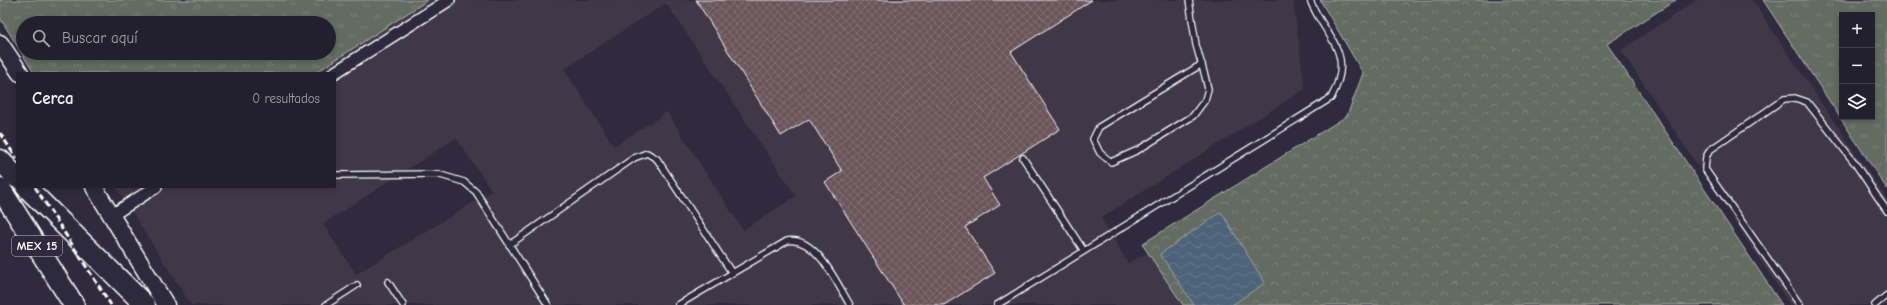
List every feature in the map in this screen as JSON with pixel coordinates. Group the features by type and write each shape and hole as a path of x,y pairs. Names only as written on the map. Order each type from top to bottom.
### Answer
{"highway":[{"path":"0,160 16,177"},
{"name":"MEX 15","path":"0,188 74,305"},
{"path":"27,188 145,305"}],"main road":[{"path":"0,43 19,72"},
{"path":"95,188 166,305"}],"street":[{"path":"336,72 449,0"},
{"path":"112,215 154,188"}],"lane":[{"path":"1189,0 1196,45 1202,64 1208,89 1205,100 1194,116 1138,150 1111,162 1100,153 1093,139 1099,127 1202,64"},
{"path":"997,305 1332,98 1341,75 1340,57 1334,41 1310,0"},
{"path":"1800,305 1705,169 1706,157 1710,150 1784,99 1795,98 1807,102 1854,162 1887,211"},
{"path":"509,245 634,158 647,154 657,159 732,273"},
{"path":"1023,158 1084,251"},
{"path":"336,175 436,174 459,179 469,185 476,192 548,305"},
{"path":"678,305 787,240 795,239 802,241 819,255 850,305"},
{"path":"388,282 403,305"},
{"path":"326,305 357,286"},
{"path":"1875,305 1887,295"}],"shaded area":[{"path":"0,0 1293,0 1305,89 1101,218 1128,263 1157,248 1192,305 191,305 117,188 336,188 336,72 57,72 229,60 336,60 336,16 16,16","holes":["666,3 796,196 743,230 667,112 614,146 564,69","456,138 492,191 356,274 323,224"]},
{"path":"1697,0 1752,0 1887,200 1887,305 1790,305 1621,50"}],"green space":[{"path":"0,0 428,0 336,59 336,16 16,16 16,44 0,18"},
{"path":"1320,0 1676,0 1607,44 1782,305 1183,305 1142,244 1347,116 1363,73"},
{"path":"1763,0 1887,0 1887,189 1842,120 1875,120 1875,12 1839,12 1839,116"},
{"path":"26,60 335,60 317,72 33,72"}],"water":[{"path":"1221,212 1265,283 1232,305 1194,305 1160,254"}],"building":[{"path":"696,0 1092,0 1011,52 1060,129 983,178 1000,205 965,227 995,273 944,305 904,305 825,182 842,171 809,119 781,136"}],"railway":[{"path":"0,133 16,157"},
{"path":"36,188 111,305"}]}
